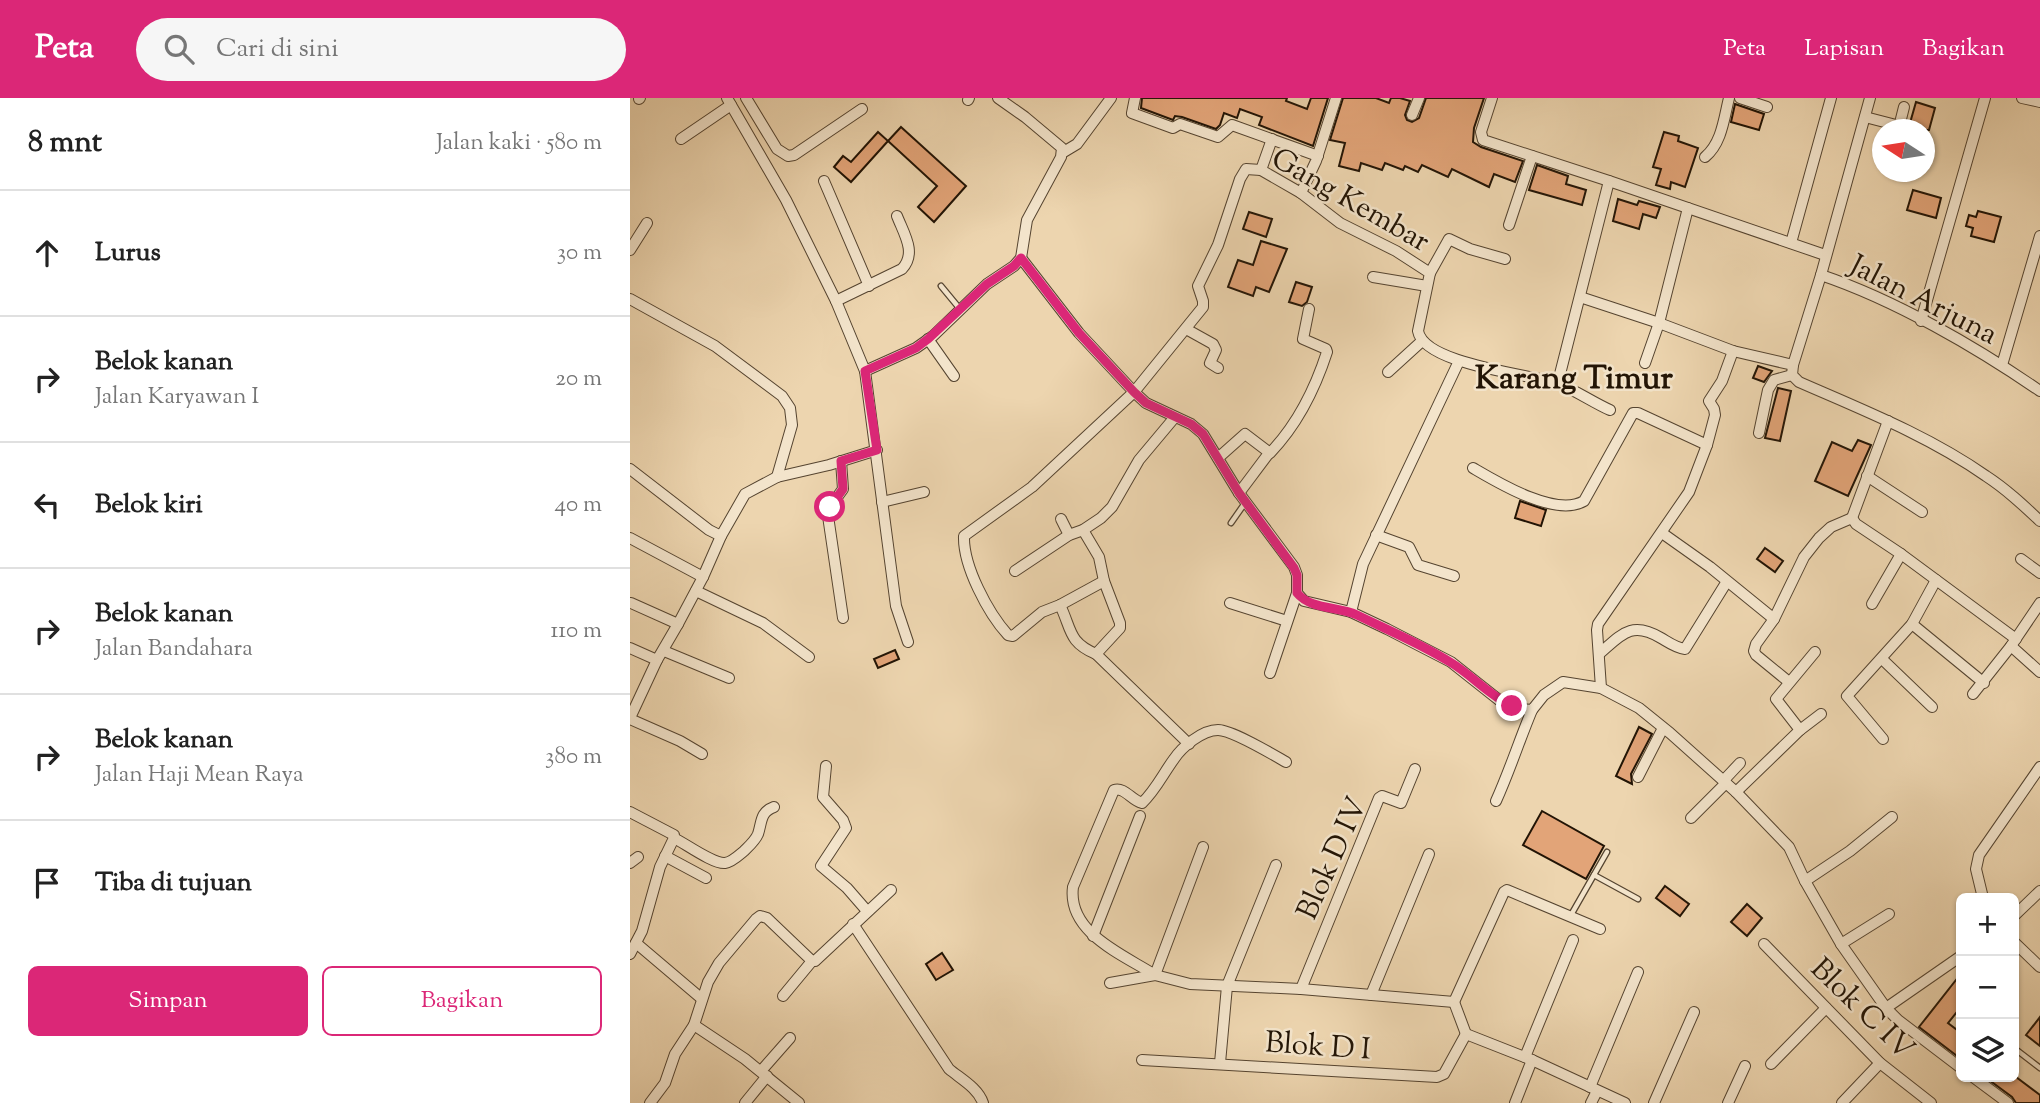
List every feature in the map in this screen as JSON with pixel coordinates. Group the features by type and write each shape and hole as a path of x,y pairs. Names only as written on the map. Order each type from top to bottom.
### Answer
{"street":[{"path":"746,98 777,149 788,156 827,134 862,109"},
{"path":"998,98 1060,145 1062,153"},
{"path":"865,371 916,348 987,284 1014,266 1021,258 1027,220 1062,153 1077,144 1111,98"},
{"path":"1135,98 1132,113 1151,122 1173,128 1180,124 1218,137 1232,125 1318,156"},
{"path":"1301,193 1318,156 1336,98"},
{"path":"1412,116 1419,98"},
{"path":"1492,98 1480,137 1483,140 1825,255"},
{"path":"1705,157 1718,140 1729,98"},
{"path":"1740,98 1767,107"},
{"path":"1791,243 1831,98"},
{"path":"1759,433 1774,380 1792,370 1870,98"},
{"path":"1921,321 1985,98"},
{"path":"2022,98 2040,102"},
{"path":"681,139 729,102 786,200 836,301 865,371 897,606 908,642"},
{"path":"1865,117 1898,124 1904,107"},
{"path":"1261,170 1272,139"},
{"path":"1509,225 1532,156"},
{"name":"Gang Kembar","path":"1186,329 1203,307 1198,286 1218,245 1240,179 1246,169 1261,170 1301,193 1340,223 1396,251 1430,273 1418,331 1422,341"},
{"path":"824,181 869,286"},
{"path":"1555,383 1559,378 1609,181"},
{"path":"1645,363 1688,208"},
{"path":"836,301 902,269 910,253 897,216"},
{"path":"630,250 647,223"},
{"path":"2002,365 2040,236"},
{"path":"1430,273 1449,239 1470,249 1505,259"},
{"path":"1021,258 1079,333 1137,388 1146,403 1191,424 1203,434 1242,498 1294,568 1297,575 1297,593 1270,673"},
{"name":"Jalan Arjuna","path":"1821,275 1891,304 2002,365 2040,391"},
{"path":"1373,277 1427,286"},
{"path":"1580,297 1792,370 1799,382 1888,421 1986,476 2040,521"},
{"path":"630,299 716,346 782,396 790,408 792,425 777,477"},
{"path":"1242,498 1269,453 1284,439 1297,420 1327,352 1326,349 1303,339 1309,309"},
{"path":"1104,581 1042,612 1013,636 1008,635 979,589 970,569 963,538 966,533 990,520 1032,487 1137,388 1186,329 1213,344 1216,350 1210,363 1218,368"},
{"path":"928,339 954,376"},
{"path":"1388,372 1422,341 1459,360 1555,383 1610,410"},
{"path":"1601,688 1598,624 1689,492 1707,445 1715,412 1709,401 1722,381 1733,351"},
{"path":"1351,612 1363,564 1459,360"},
{"path":"1473,468 1531,498 1553,503 1580,503 1584,501 1633,413 1707,445"},
{"path":"1015,571 1069,535 1083,530 1112,507 1139,460 1175,417"},
{"path":"1790,682 1756,655 1756,644 1774,619 1804,557 1831,527 1852,518 1888,421"},
{"path":"1218,458 1245,433 1269,453"},
{"path":"702,754 630,719 657,660 696,591 721,536 745,494 777,477 877,450"},
{"path":"841,461 843,489 830,507 828,516 844,618"},
{"path":"630,469 709,530 721,536"},
{"path":"1867,476 1922,512"},
{"path":"882,502 924,492"},
{"path":"1852,518 1856,524 1936,580 2013,643 2040,671"},
{"path":"1061,519 1069,535"},
{"path":"1083,530 1096,549 1121,628 1096,654"},
{"path":"1662,533 1710,567 1726,583 1774,619"},
{"path":"1376,535 1409,547 1418,565 1454,576"},
{"path":"630,538 703,577"},
{"path":"1872,604 1901,554"},
{"path":"2021,559 2040,573"},
{"path":"1883,739 1847,696 1912,624 1936,580"},
{"path":"1599,654 1632,629 1651,632 1685,649 1726,583"},
{"path":"696,591 763,623 809,657"},
{"path":"1297,593 1304,601 1351,612 1451,662 1499,700 1521,709 1532,710"},
{"path":"631,603 678,624"},
{"path":"1230,603 1286,621"},
{"path":"1973,694 1984,683 2040,603"},
{"path":"1060,605 1080,647 1096,654 1189,744"},
{"path":"1912,624 1984,683"},
{"path":"630,648 657,660"},
{"path":"664,651 729,678"},
{"path":"1800,730 1776,699 1815,652"},
{"path":"1882,659 1932,707"},
{"path":"1496,801 1514,762 1516,748 1532,710 1544,695 1563,682 1601,688 1639,708 1736,792 1789,847 1841,944 1886,1008 1956,1064"},
{"path":"1736,792 1800,730 1821,714"},
{"path":"1638,777 1663,728"},
{"path":"1286,762 1229,732 1217,730 1189,744 1176,756 1142,803 1117,789 1109,798 1072,894 1084,925 1093,936 1156,975 1189,984 1301,989 1454,1002"},
{"path":"1691,818 1740,763"},
{"path":"826,766 823,797 843,820 846,828 821,866 847,888 867,911"},
{"path":"1982,893 1976,869 1979,855 2040,767"},
{"name":"Blok D IV","path":"1301,989 1379,798 1382,796 1401,803 1415,769"},
{"path":"630,812 716,861 729,862 751,844 757,835 762,816 774,807"},
{"path":"1093,936 1140,816"},
{"path":"1805,881 1850,851 1892,817"},
{"path":"630,954 674,838"},
{"path":"1156,975 1203,847"},
{"path":"1371,995 1429,853"},
{"path":"665,856 706,878"},
{"path":"1220,1063 1227,986 1276,865"},
{"path":"783,996 812,961 891,890"},
{"path":"1600,929 1510,890 1504,892 1454,1002 1466,1034 1529,1058 1625,1103"},
{"path":"2019,911 2040,891"},
{"path":"1841,944 1889,914"},
{"path":"650,1103 665,1083 675,1055 694,1025 702,999 719,963 760,916 767,918 812,961"},
{"path":"853,924 949,1069 969,1084 983,1103"},
{"path":"1515,1103 1573,940"},
{"path":"636,943 702,999"},
{"name":"Blok C IV","path":"1764,944 1880,1063 1931,1103"},
{"path":"2019,947 2040,967"},
{"path":"1886,1008 1956,959"},
{"path":"1591,1103 1593,1089 1637,972"},
{"path":"1110,983 1156,975"},
{"path":"1770,1064 1826,1008"},
{"path":"1654,1103 1694,1012"},
{"path":"694,1025 764,1074 799,1103"},
{"name":"Blok D I","path":"1142,1060 1437,1077 1444,1074 1466,1034"},
{"path":"746,1103 790,1038"},
{"path":"1842,1103 1880,1063"},
{"path":"1728,1103 1745,1066"},
{"path":"1980,1082 2008,1103"}],"lane":[{"path":"942,286 961,310"},
{"path":"1231,523 1242,498"},
{"path":"1571,916 1607,852"},
{"path":"1594,875 1638,899"},
{"path":"2019,1052 2040,1068"}],"building":[{"path":"1142,98 1287,98 1286,101 1307,109 1311,98 1328,98 1313,146 1259,125 1262,117 1240,109 1237,118 1224,113 1216,129 1182,117 1175,116 1173,120 1141,108"},
{"path":"1343,98 1376,98 1389,103 1391,98 1410,101 1405,115 1407,120 1412,122 1419,118 1426,98 1484,98 1474,128 1473,142 1523,161 1515,182 1494,174 1489,187 1452,169 1448,177 1422,165 1418,172 1405,166 1403,170 1385,163 1382,170 1361,163 1359,171 1339,166 1345,143 1330,140"},
{"path":"1916,102 1935,108 1932,119 1911,119"},
{"path":"1735,104 1764,114 1759,130 1731,122"},
{"path":"901,127 966,186 934,222 918,207 937,186 888,141"},
{"path":"878,132 888,141 851,182 834,167 843,156 851,162"},
{"path":"1664,132 1679,136 1678,141 1698,148 1685,187 1671,182 1670,189 1656,185 1661,169 1653,167"},
{"path":"1537,165 1568,176 1566,184 1586,190 1582,205 1529,190"},
{"path":"1913,190 1941,198 1936,218 1907,210"},
{"path":"1618,199 1637,205 1639,201 1660,207 1656,218 1643,214 1639,229 1613,221"},
{"path":"1978,211 2001,217 1994,242 1971,236 1973,228 1966,226 1969,215 1976,217"},
{"path":"1249,212 1272,219 1266,237 1243,229"},
{"path":"1261,241 1287,249 1269,292 1256,287 1253,296 1228,287 1238,260 1253,265"},
{"path":"1296,282 1312,287 1307,302 1302,306 1289,302"},
{"path":"1758,366 1772,371 1764,382 1753,378"},
{"path":"1778,388 1791,391 1780,441 1765,438"},
{"path":"1858,440 1871,445 1848,496 1815,481 1832,442 1852,451"},
{"path":"1520,501 1546,510 1541,526 1515,518"},
{"path":"1765,548 1783,561 1775,572 1757,559"},
{"path":"895,650 899,659 878,668 874,659"},
{"path":"1639,727 1652,734 1631,774 1632,784 1616,776"},
{"path":"1542,811 1604,846 1586,879 1523,845"},
{"path":"1665,886 1689,904 1680,916 1656,898"},
{"path":"1747,904 1762,918 1747,936 1731,922"},
{"path":"942,953 953,970 936,980 926,964"},
{"path":"1956,980 1956,1013 1948,1023 1956,1029 1956,1055 1919,1027"},
{"path":"2040,1017 2040,1046 2026,1035"},
{"path":"2019,1079 2040,1095 2040,1103 2016,1103 1992,1082 2019,1082"}],"district":[{"name":"Karang Timur","path":"1574,376"}],"route":[{"path":"830,507 843,489 841,461 877,450 865,371 916,348 933,336 987,284 1014,266 1021,258 1079,333 1134,392 1146,403 1191,424 1203,434 1239,493 1294,568 1297,575 1297,593 1304,601 1351,612 1387,629 1451,662 1499,700 1512,706"}]}
